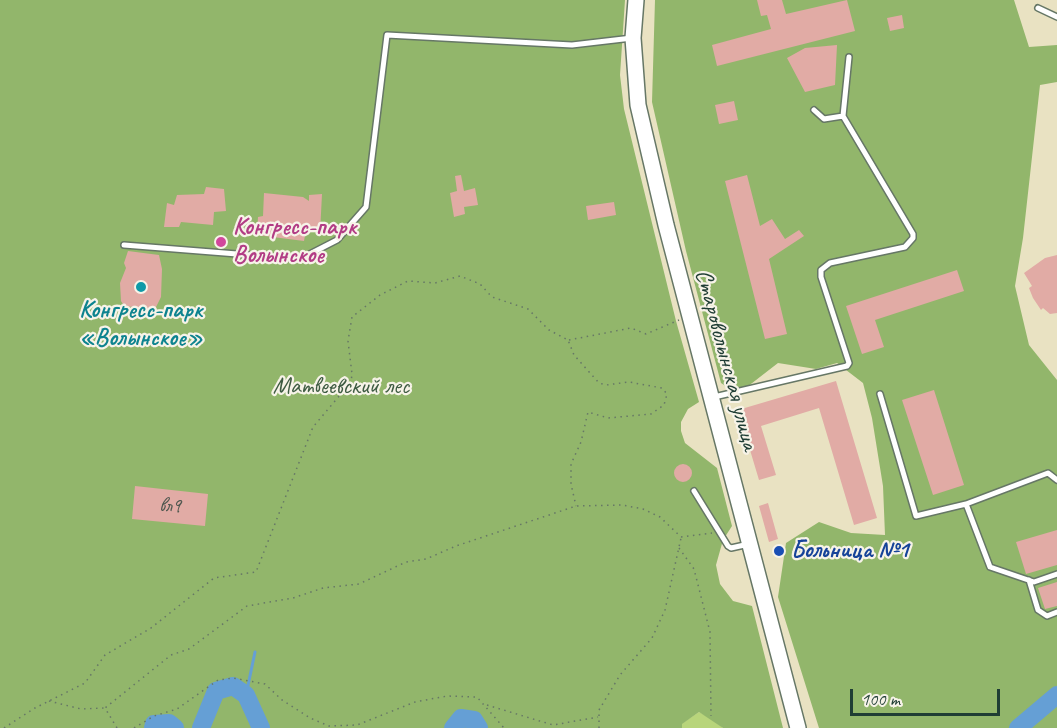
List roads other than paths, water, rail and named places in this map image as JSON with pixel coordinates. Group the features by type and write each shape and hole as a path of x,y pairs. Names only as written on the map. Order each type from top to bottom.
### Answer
{"street":[{"name":"Староволынская улица","path":"636,0 633,38 638,105 666,225 798,728"}],"lane":[{"path":"1038,8 1057,17"},
{"path":"124,245 300,258 337,240 366,207 387,35 572,45 633,38"},
{"path":"712,398 847,366 849,363 820,277 821,270 830,263 905,247 913,238 913,234 843,116 849,57"},
{"path":"814,110 824,119 843,116"},
{"path":"880,394 916,516 966,504 1048,474 1057,480"},
{"path":"694,491 719,532 732,548 751,543"},
{"path":"966,504 990,567 1034,582 1057,574"},
{"path":"1029,580 1038,610 1047,616 1057,612"}],"waterway":[{"path":"246,695 255,652"},
{"path":"201,728 216,691 233,686 246,695 261,728"},
{"path":"1018,728 1057,695"},
{"path":"453,728 461,718 474,720 479,728"},
{"path":"153,728 154,724 169,723 175,728"}],"place":[{"name":"Конгресс-парк Волынское","path":"221,242"},
{"name":"Конгресс-парк «Волынское»","path":"141,287"},
{"name":"Больница №1","path":"779,551"}],"park label":[{"name":"Матвеевский лес","path":"341,387"}]}
